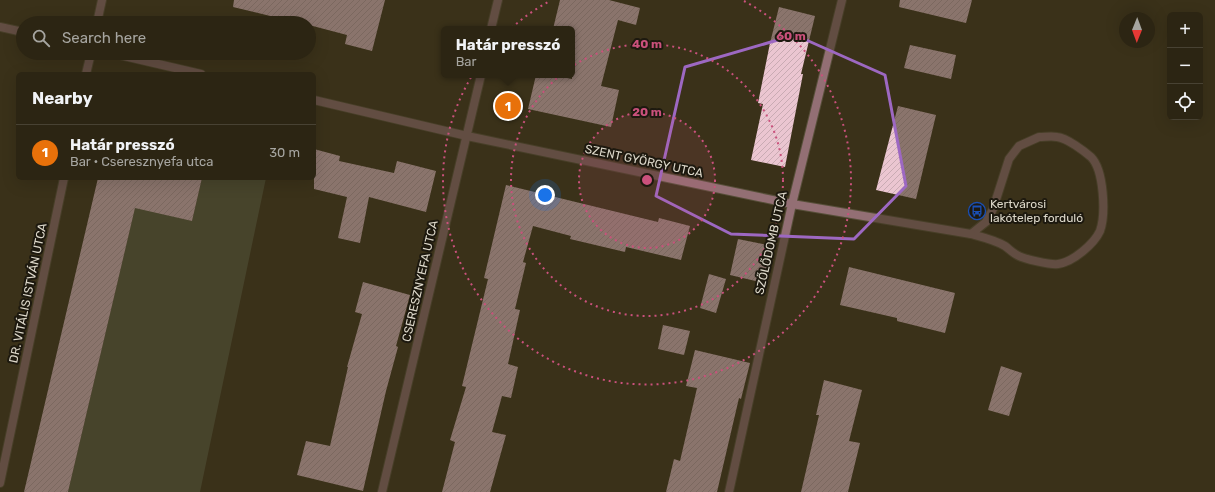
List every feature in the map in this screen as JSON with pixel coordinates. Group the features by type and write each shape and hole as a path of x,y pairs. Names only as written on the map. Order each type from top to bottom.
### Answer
{"street":[{"path":"99,16 102,0"},
{"path":"492,26 498,0"},
{"name":"SZŐLŐDOMB UTCA","path":"729,492 792,204 842,0"},
{"path":"0,27 16,30"},
{"path":"86,72 89,60"},
{"path":"140,60 192,72"},
{"name":"CSERESZNYEFA UTCA","path":"382,492 480,78"},
{"name":"SZENT GYÖRGY UTCA","path":"316,100 467,136 792,204 971,234"},
{"path":"1039,137 1059,137 1075,145 1092,158 1099,174 1103,192 1103,210 1100,231 1087,248 1075,257 1058,264 1035,261 1018,256 1004,246 971,234 986,222 993,209 1009,159 1018,146 1039,137"},
{"name":"DR. VITÁLIS ISTVÁN UTCA","path":"0,483 64,180"}],"highlighted area":[{"path":"795,35 885,75 906,186 854,239 731,234 656,196 685,67"}],"green space":[{"path":"202,180 266,180 200,492 68,492 137,199 163,214 192,221"}],"building":[{"path":"234,0 385,0 372,51 345,44 347,35 316,27 316,16 270,16 233,7"},
{"path":"560,0 609,0 640,8 636,25 618,20 601,86 619,90 611,127 528,109 535,78 575,78 575,26 554,26"},
{"path":"900,0 972,0 966,23 899,7"},
{"path":"779,7 815,16 801,74 803,74 785,167 751,160 763,104 758,103"},
{"path":"910,45 956,55 951,79 904,68"},
{"path":"898,106 936,115 916,199 876,190"},
{"path":"316,150 340,156 339,161 394,173 397,161 436,171 426,212 369,197 360,243 338,238 347,197 314,189 314,180 316,180"},
{"path":"98,180 202,180 192,221 135,208 68,492 24,492"},
{"path":"506,185 658,222 659,218 690,226 681,260 626,247 625,252 570,239 571,236 533,226 523,262 526,263 515,309 520,310 508,364 518,367 511,398 502,396 492,432 506,435 490,492 442,492 455,442 450,440 466,387 462,386 488,279 484,278"},
{"path":"738,239 773,246 764,283 730,275"},
{"path":"849,267 955,293 945,333 897,321 897,318 840,305"},
{"path":"709,274 726,279 716,313 700,308"},
{"path":"363,282 410,295 396,346 398,347 386,391 363,491 297,475 306,441 330,446 347,367 362,314 355,312"},
{"path":"663,325 690,331 684,355 658,349"},
{"path":"695,350 750,363 741,399 739,398 717,492 666,492 674,459 680,461 697,388 686,386"},
{"path":"1001,366 1022,373 1009,416 988,410"},
{"path":"824,380 862,390 849,441 860,443 848,492 801,492 819,415 816,415"}],"place":[{"name":"Határ presszó","path":"508,106"},
{"name":"Kertvárosi lakótelep forduló","path":"977,211"}]}
